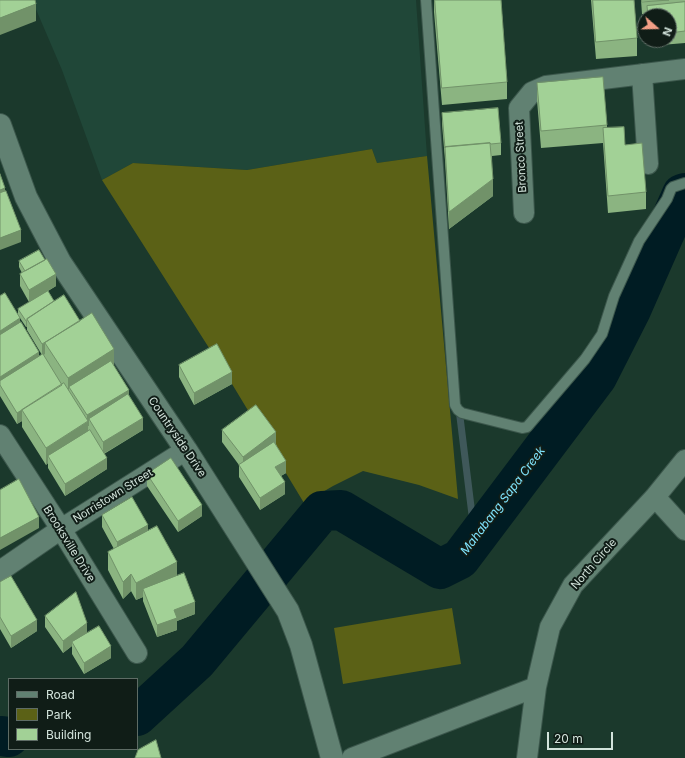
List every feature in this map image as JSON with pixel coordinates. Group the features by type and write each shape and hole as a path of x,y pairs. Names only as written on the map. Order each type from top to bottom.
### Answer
{"street":[{"name":"Bronco Street","path":"524,213 519,108 532,92 546,86 685,69"},
{"path":"642,74 648,164"},
{"name":"Countryside Drive","path":"0,125 26,197 60,262 186,450 288,611 301,645 332,758"},
{"name":"Brooksville Drive","path":"0,435 61,529 137,653"},
{"name":"Norristown Street","path":"0,571 61,529 186,450"},
{"name":"North Circle","path":"527,758 536,687 550,627 574,585 655,497 685,460"},
{"path":"655,497 685,530"},
{"path":"352,758 536,687"}],"lane":[{"path":"426,0 455,405 462,413 522,428 527,427 585,359 602,334 614,296 639,241 667,199 671,189 685,183"}],"shaded area":[{"path":"32,0 416,0 427,156 377,163 372,149 247,170 133,163 102,180 62,70"}],"green space":[{"path":"372,149 377,163 427,156 458,499 419,485 363,471 304,503 232,384 102,180 133,163 247,170"},
{"path":"452,608 461,664 343,684 334,628"}],"building":[{"path":"0,0 35,0 36,4 0,18"},
{"path":"435,0 501,0 507,82 442,88"},
{"path":"593,0 634,0 637,38 596,42"},
{"path":"642,0 669,0 642,2"},
{"path":"685,2 685,31 677,32 677,8 647,8 647,6"},
{"path":"603,77 607,125 541,131 537,83"},
{"path":"498,108 501,143 445,148 442,113"},
{"path":"624,127 625,145 642,143 646,192 608,196 603,128"},
{"path":"490,143 493,179 449,212 445,147"},
{"path":"0,174 5,188 0,190"},
{"path":"6,191 21,230 0,238 0,193"},
{"path":"39,250 45,260 25,271 19,261"},
{"path":"47,259 56,274 29,290 20,274"},
{"path":"48,291 54,301 26,321 18,309"},
{"path":"5,293 20,318 0,331 0,296"},
{"path":"64,295 80,321 42,344 27,319"},
{"path":"92,313 114,349 68,378 45,343"},
{"path":"21,322 39,352 0,377 0,335"},
{"path":"217,344 232,372 194,393 179,365"},
{"path":"43,354 62,385 17,413 0,385 0,381"},
{"path":"111,361 129,390 87,415 69,387"},
{"path":"64,383 88,421 46,448 22,410"},
{"path":"128,394 143,418 103,442 89,419"},
{"path":"256,405 276,432 243,457 222,430"},
{"path":"90,430 107,458 65,484 48,456"},
{"path":"274,442 286,461 275,467 285,482 260,498 239,465"},
{"path":"171,458 202,505 178,521 147,474"},
{"path":"19,479 39,517 0,538 0,490"},
{"path":"132,497 148,525 117,542 102,515"},
{"path":"157,526 177,562 136,583 131,574 123,582 108,552"},
{"path":"184,573 195,602 174,610 177,618 157,625 143,589"},
{"path":"11,576 37,620 11,636 0,617 0,582"},
{"path":"76,592 87,623 63,641 45,616"},
{"path":"99,626 111,646 84,663 72,642"},
{"path":"156,740 161,758 135,758 138,750"}],"waterway":[{"name":"Mahabang Sapa Creek","path":"138,715 197,661 322,511 341,510 440,569 460,559 597,377 631,310 682,194 685,193"},
{"path":"459,409 475,539"},
{"name":"Mahabang Sapa Creek","path":"0,736 8,737"}]}
